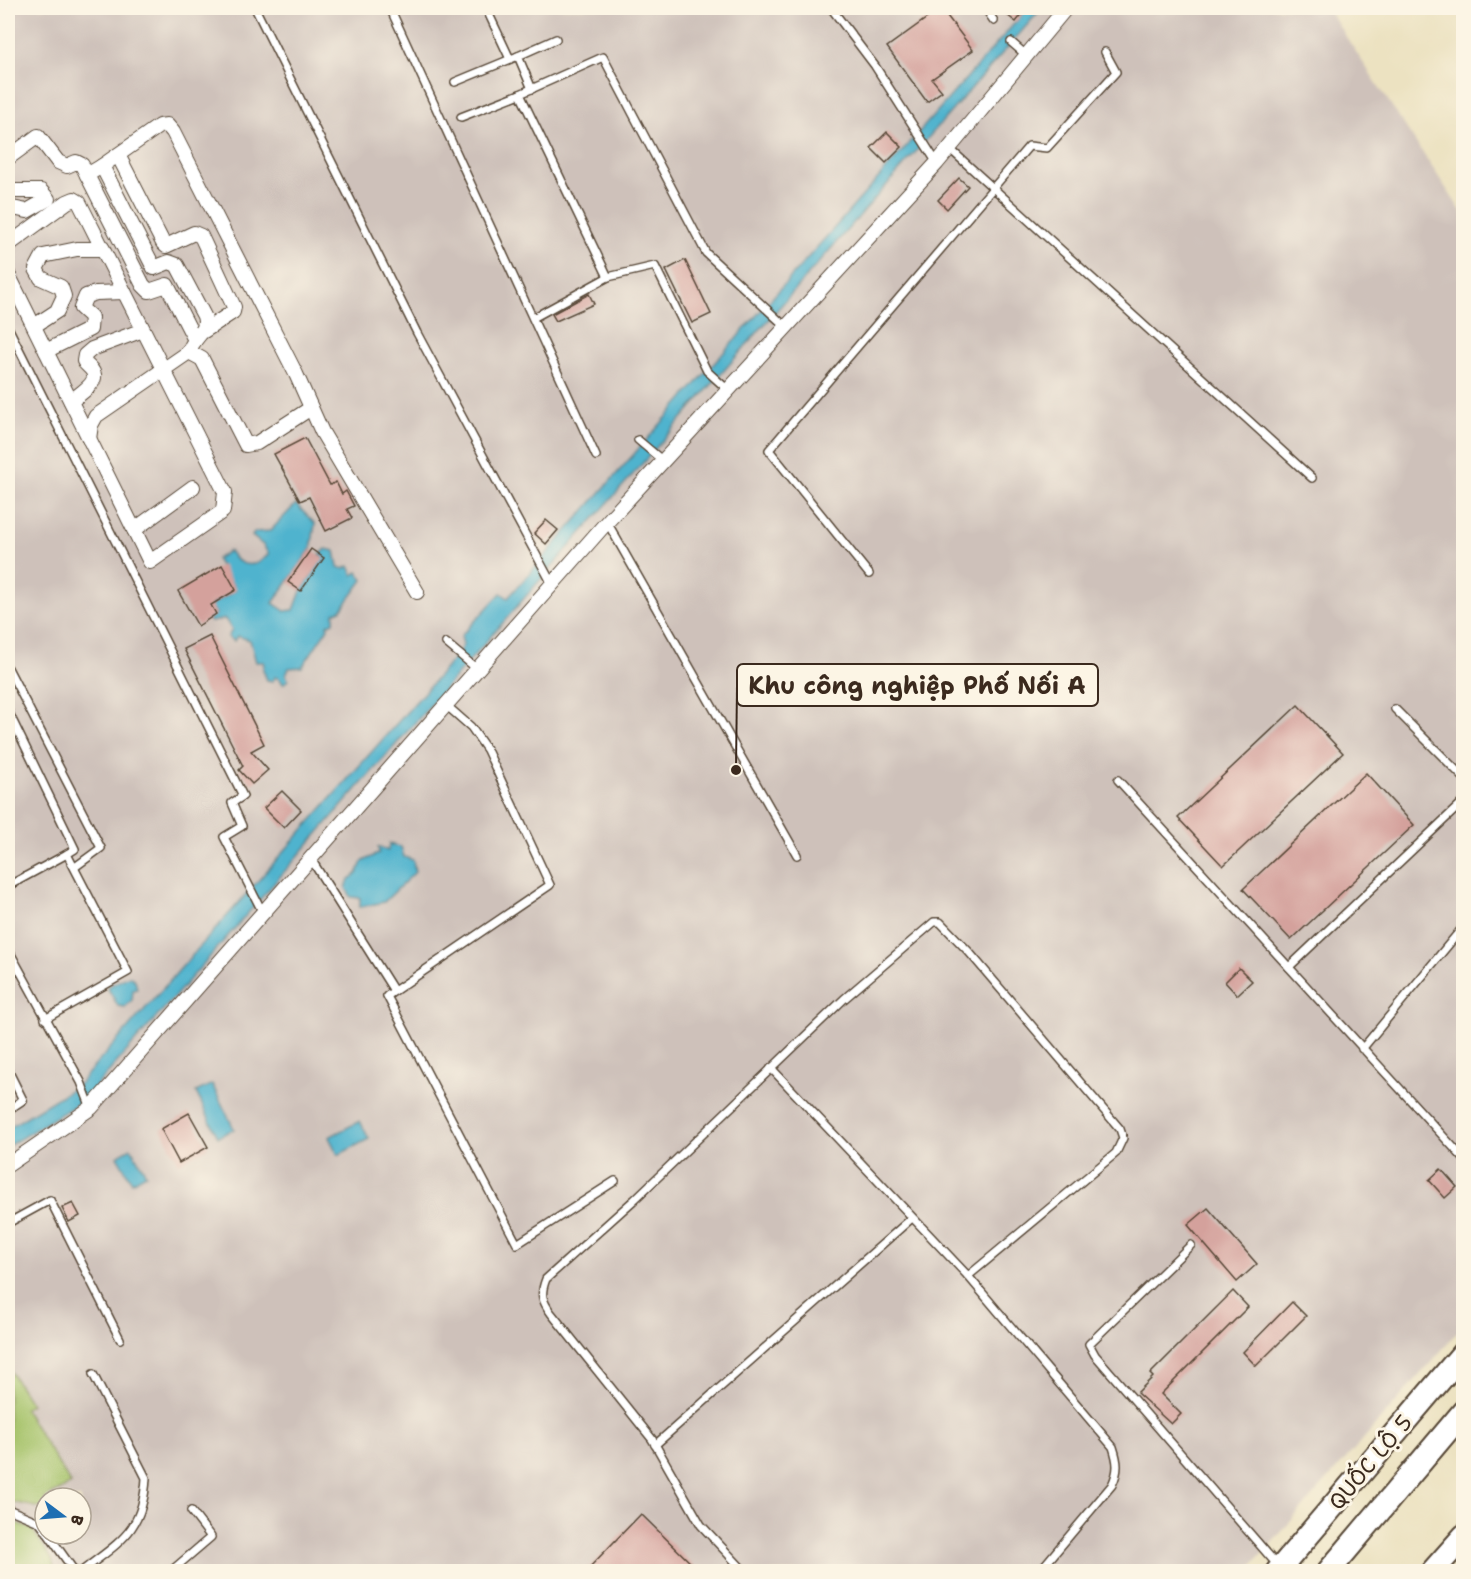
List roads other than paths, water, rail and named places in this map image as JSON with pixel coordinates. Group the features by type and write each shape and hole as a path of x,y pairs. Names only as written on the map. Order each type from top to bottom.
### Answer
{"highway":[{"name":"QUỐC LỘ 5","path":"1279,1570 1464,1352"},
{"name":"QUỐC LỘ 5","path":"1328,1572 1464,1411"},
{"path":"1432,1572 1464,1536"}],"street":[{"path":"8,1165 89,1103 260,908 311,859 446,705 473,666 549,579 607,522 657,457 728,390 937,163 1066,8"},
{"path":"87,176 159,126 167,126 173,132 311,408 345,472 417,592"},
{"path":"8,158 39,136 58,162 67,166 76,162 82,165 145,290 149,291 167,285 246,445 257,444 311,408"},
{"path":"89,439 91,426 96,417 162,370 233,312 234,307 201,236 194,233 166,246 163,243 118,155"},
{"path":"102,166 154,268 169,262 177,265 204,315 206,324 196,341"},
{"path":"8,191 41,190 48,199 27,211 8,207"},
{"path":"8,245 74,199 79,202 225,492 226,504 223,511 150,562 8,274"},
{"path":"34,327 57,311 64,296 62,287 41,278 36,269 43,256 77,249 103,249"},
{"path":"46,351 90,329 91,316 81,308 87,296 124,292"},
{"path":"73,405 91,384 94,377 93,371 84,361 85,355 92,349 143,330"},
{"path":"73,405 85,416 96,417"},
{"path":"134,530 193,487"}],"lane":[{"path":"255,8 417,333 549,579"},
{"path":"390,8 596,456"},
{"path":"486,8 510,59"},
{"path":"831,8 875,66 920,133 937,163"},
{"path":"985,8 994,21"},
{"path":"455,82 556,39"},
{"path":"1011,42 1026,55"},
{"path":"869,574 769,450 1029,146 1047,148 1116,72 1105,52"},
{"path":"518,56 532,89"},
{"path":"461,117 532,89 603,57 706,253 786,327"},
{"path":"520,94 608,277"},
{"path":"949,148 1312,477"},
{"path":"533,318 608,277 655,266 707,371 728,390"},
{"path":"8,327 243,796 232,802 242,826 224,837 260,908"},
{"path":"640,443 657,457"},
{"path":"607,522 797,855"},
{"path":"446,643 473,666"},
{"path":"8,668 101,848 75,867"},
{"path":"446,705 471,727 487,750 550,885 387,996 517,1244 615,1181"},
{"path":"1395,709 1464,778"},
{"path":"8,711 75,849 8,886"},
{"path":"1118,780 1462,1156"},
{"path":"1288,967 1464,801"},
{"path":"45,1018 128,972 67,854"},
{"path":"311,859 394,991"},
{"path":"745,1572 701,1525 655,1445 542,1300 542,1288 546,1279 634,1200 844,999 926,928 940,922 1120,1129 1123,1138 1116,1153 968,1276"},
{"path":"1362,1049 1464,926"},
{"path":"8,949 81,1082 89,1103"},
{"path":"771,1068 968,1276 1113,1447 1118,1461 1118,1473 1113,1485 1039,1572"},
{"path":"8,1070 23,1100 8,1110"},
{"path":"8,1223 50,1200 120,1339"},
{"path":"655,1445 912,1218"},
{"path":"1191,1245 1089,1344 1279,1570"},
{"path":"81,1572 130,1533 138,1518 146,1488 146,1478 93,1374"},
{"path":"8,1509 33,1519"},
{"path":"170,1572 211,1537 191,1511"},
{"path":"57,1546 75,1572"}],"water":[{"path":"1028,8 1042,8 84,1100 8,1146 8,1128 77,1086 458,654 463,645 461,636 501,593 508,598"},
{"path":"296,504 315,524 311,549 273,603 285,611 294,610 301,591 323,558 320,555 326,549 335,551 338,567 344,569 349,566 353,575 358,572 363,580 341,610 334,613 334,622 327,625 328,628 302,667 289,668 286,674 288,680 283,684 275,677 273,681 267,680 263,670 264,662 256,662 250,640 237,636 234,641 228,637 232,630 225,619 211,622 208,619 216,614 211,605 236,590 216,559 229,551 233,557 243,563 253,564 264,559 269,554 263,545 252,536 255,532 270,531"},
{"path":"389,844 401,847 404,857 413,860 415,872 384,902 360,907 360,898 351,897 346,888 349,879 357,874 362,862 379,853 378,847 388,851"},
{"path":"129,976 135,980 137,989 133,990 132,1000 125,1007 118,1006 107,987"},
{"path":"212,1084 234,1129 218,1137 196,1092"},
{"path":"360,1121 369,1139 338,1155 329,1137"},
{"path":"131,1148 146,1174 132,1182 117,1156"}],"place":[{"name":"Khu công nghiệp Phố Nối A","path":"736,770"}]}
